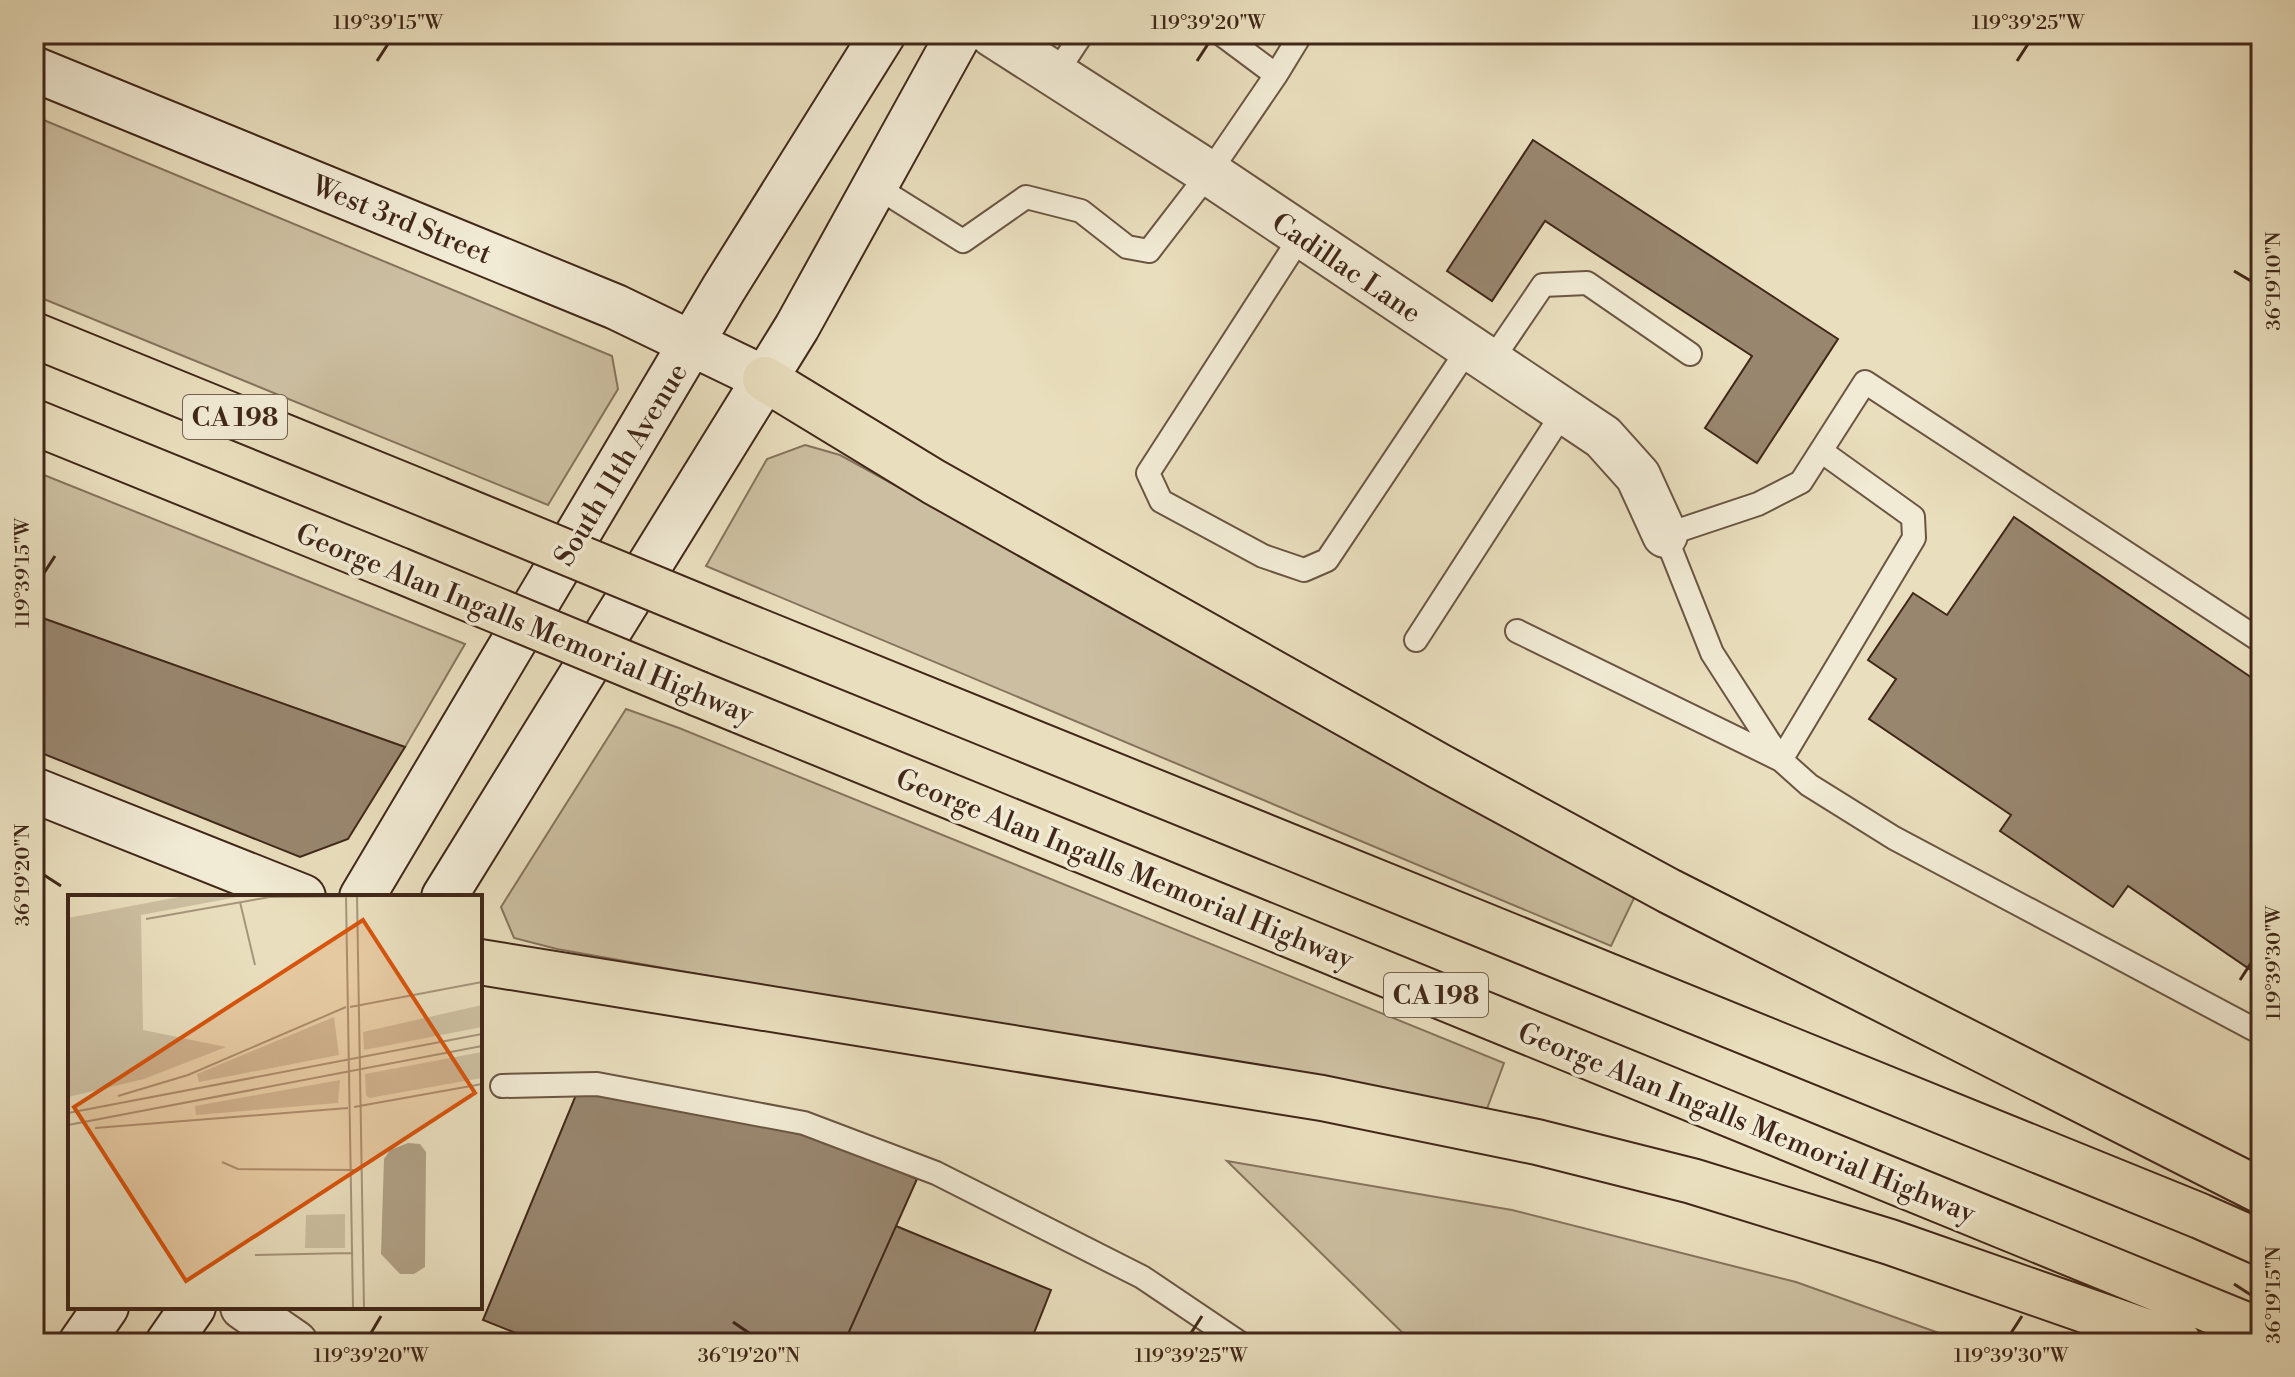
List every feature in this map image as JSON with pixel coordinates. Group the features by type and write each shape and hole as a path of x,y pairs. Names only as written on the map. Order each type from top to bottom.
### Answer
{"highway":[{"name":"CA 198","path":"34,335 2261,1243"},
{"path":"765,379 934,482 1466,781 1669,891 2261,1191"},
{"name":"George Alan Ingalls Memorial Highway","path":"34,422 2261,1331"},
{"path":"482,962 1322,1098 1537,1142 1692,1181 1875,1238 2179,1343"}],"main road":[{"name":"South 11th Avenue","path":"363,895 691,344 883,34"},
{"path":"445,895 797,327 959,34"},
{"name":"Cadillac Lane","path":"992,34 1209,173 1603,437 1638,476 1665,535"},
{"name":"West 3rd Street","path":"34,69 616,307 765,379"},
{"path":"34,790 298,895"},
{"path":"81,1343 105,1309"},
{"path":"168,1343 192,1309"},
{"path":"246,1309 295,1343"}],"lane":[{"path":"1055,75 1082,34"},
{"path":"1221,34 1276,75"},
{"path":"875,186 963,241 1026,197 1081,211 1127,247 1149,251 1209,173 1301,34"},
{"path":"1301,236 1148,473 1161,501 1277,561 1304,570 1327,560 1479,356 1543,285 1587,283 1690,354"},
{"path":"2261,641 1865,382 1801,482 1758,504 1665,535 1712,653 1781,760 1809,785 1894,838 2261,1033"},
{"path":"1416,640 1564,411"},
{"path":"1781,760 1914,538 1913,517 1821,451"},
{"path":"1517,631 1781,760"},
{"path":"502,1086 597,1084 804,1123 936,1173 1115,1263 1142,1277 1240,1343"}],"shaded area":[{"path":"34,116 612,356 618,389 548,505 34,295"},
{"path":"805,445 840,455 1637,892 1611,946 706,566 767,459"},
{"path":"34,471 465,644 405,747 34,615"},
{"path":"626,709 1504,1063 1485,1114 557,949 514,938 501,907"},
{"path":"1227,1161 1512,1210 1796,1282 1967,1343 1413,1343"}],"building":[{"path":"1247,34 1274,34 1249,41"},
{"path":"1533,140 1838,339 1757,463 1705,428 1752,356 1545,221 1492,301 1447,271"},
{"path":"2014,517 2261,684 2261,977 2128,886 2113,907 2000,831 2011,815 1869,719 1896,679 1868,660 1913,593 1947,615"},
{"path":"34,615 405,747 348,839 300,857 34,750"},
{"path":"578,1090 795,1127 917,1179 844,1343 541,1343 483,1320"},
{"path":"896,1226 1051,1290 1030,1343 844,1343"}]}
